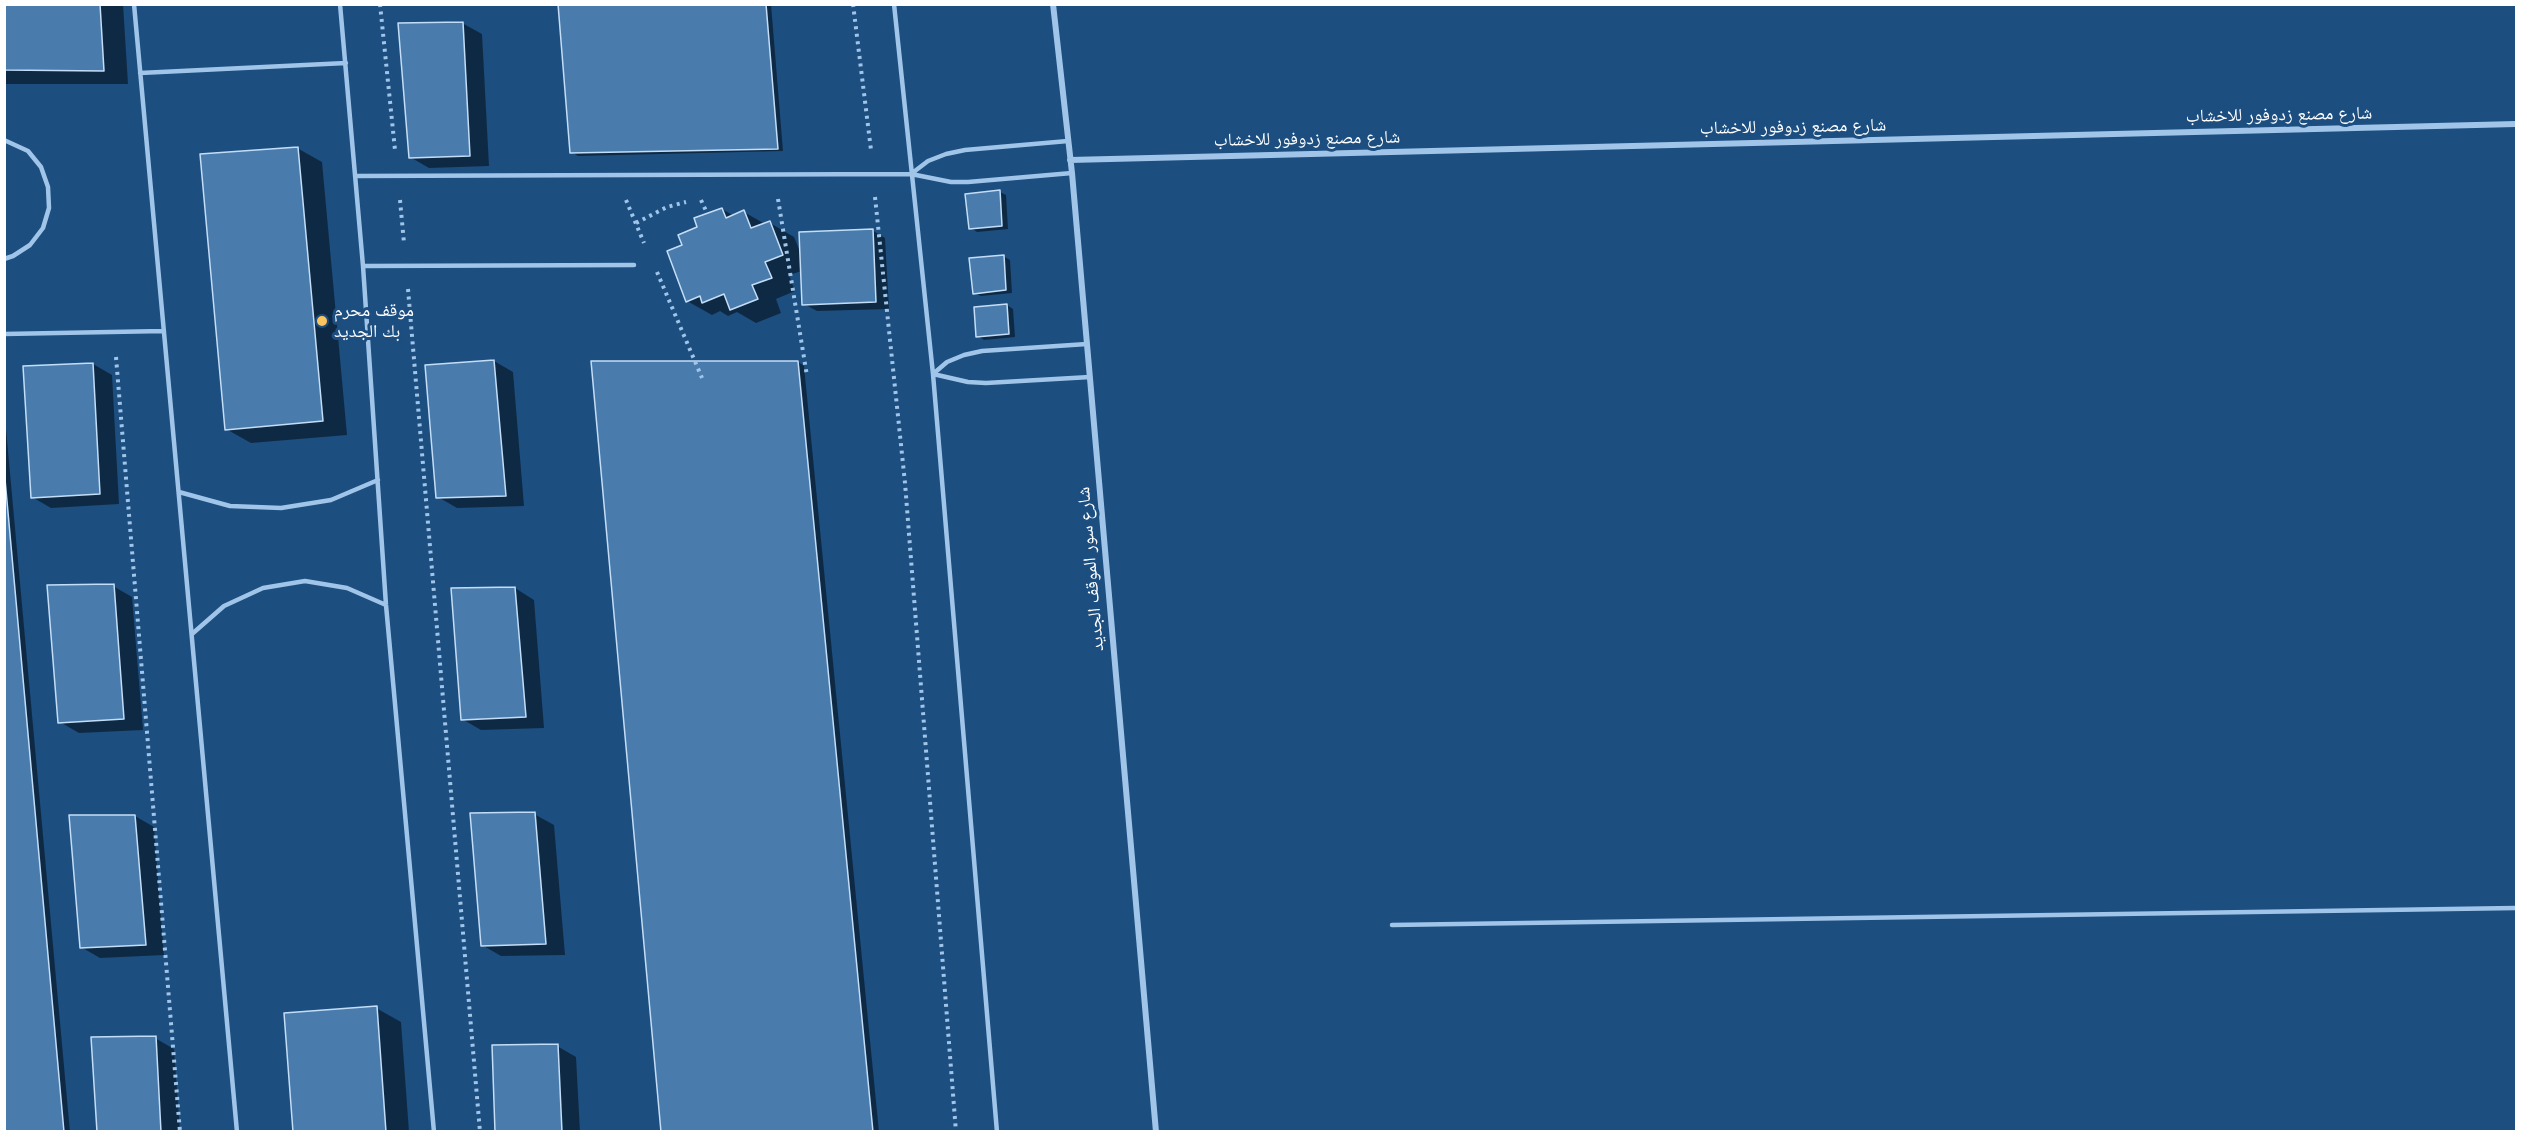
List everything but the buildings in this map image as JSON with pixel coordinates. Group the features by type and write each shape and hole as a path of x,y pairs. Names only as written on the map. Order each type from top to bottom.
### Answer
{"street":[{"name":"شارع سور الموقف الجديد","path":"1053,4 1071,160 1156,1131"},
{"name":"شارع مصنع زدوفور للاخشاب","path":"1071,160 2517,124"}],"lane":[{"path":"134,4 237,1131"},
{"path":"340,4 363,266 386,605 434,1131"},
{"path":"894,4 910,174 933,374 997,1131"},
{"path":"140,73 346,63"},
{"path":"4,140 28,151 41,167 48,187 49,208 43,228 30,245 4,259"},
{"path":"910,174 928,161 965,150 1068,141"},
{"path":"355,176 910,174 951,182 968,182 1072,173"},
{"path":"363,266 634,265"},
{"path":"4,334 164,331"},
{"path":"933,374 947,362 973,353 1087,344"},
{"path":"933,374 968,382 986,383 1089,377"},
{"path":"179,492 230,506 281,508 331,500 378,480"},
{"path":"192,634 224,606 234,601 263,588 305,581 348,588 386,605"},
{"path":"1392,925 2517,908"}],"path":[{"path":"380,4 406,266 480,1131"},
{"path":"853,4 905,483 956,1131"},
{"path":"774,174 807,376"},
{"path":"636,223 667,207 709,197"},
{"path":"770,201 779,203"},
{"path":"114,332 180,1131"}],"place":[{"name":"موقف محرم بك الجديد","path":"322,321"}]}
